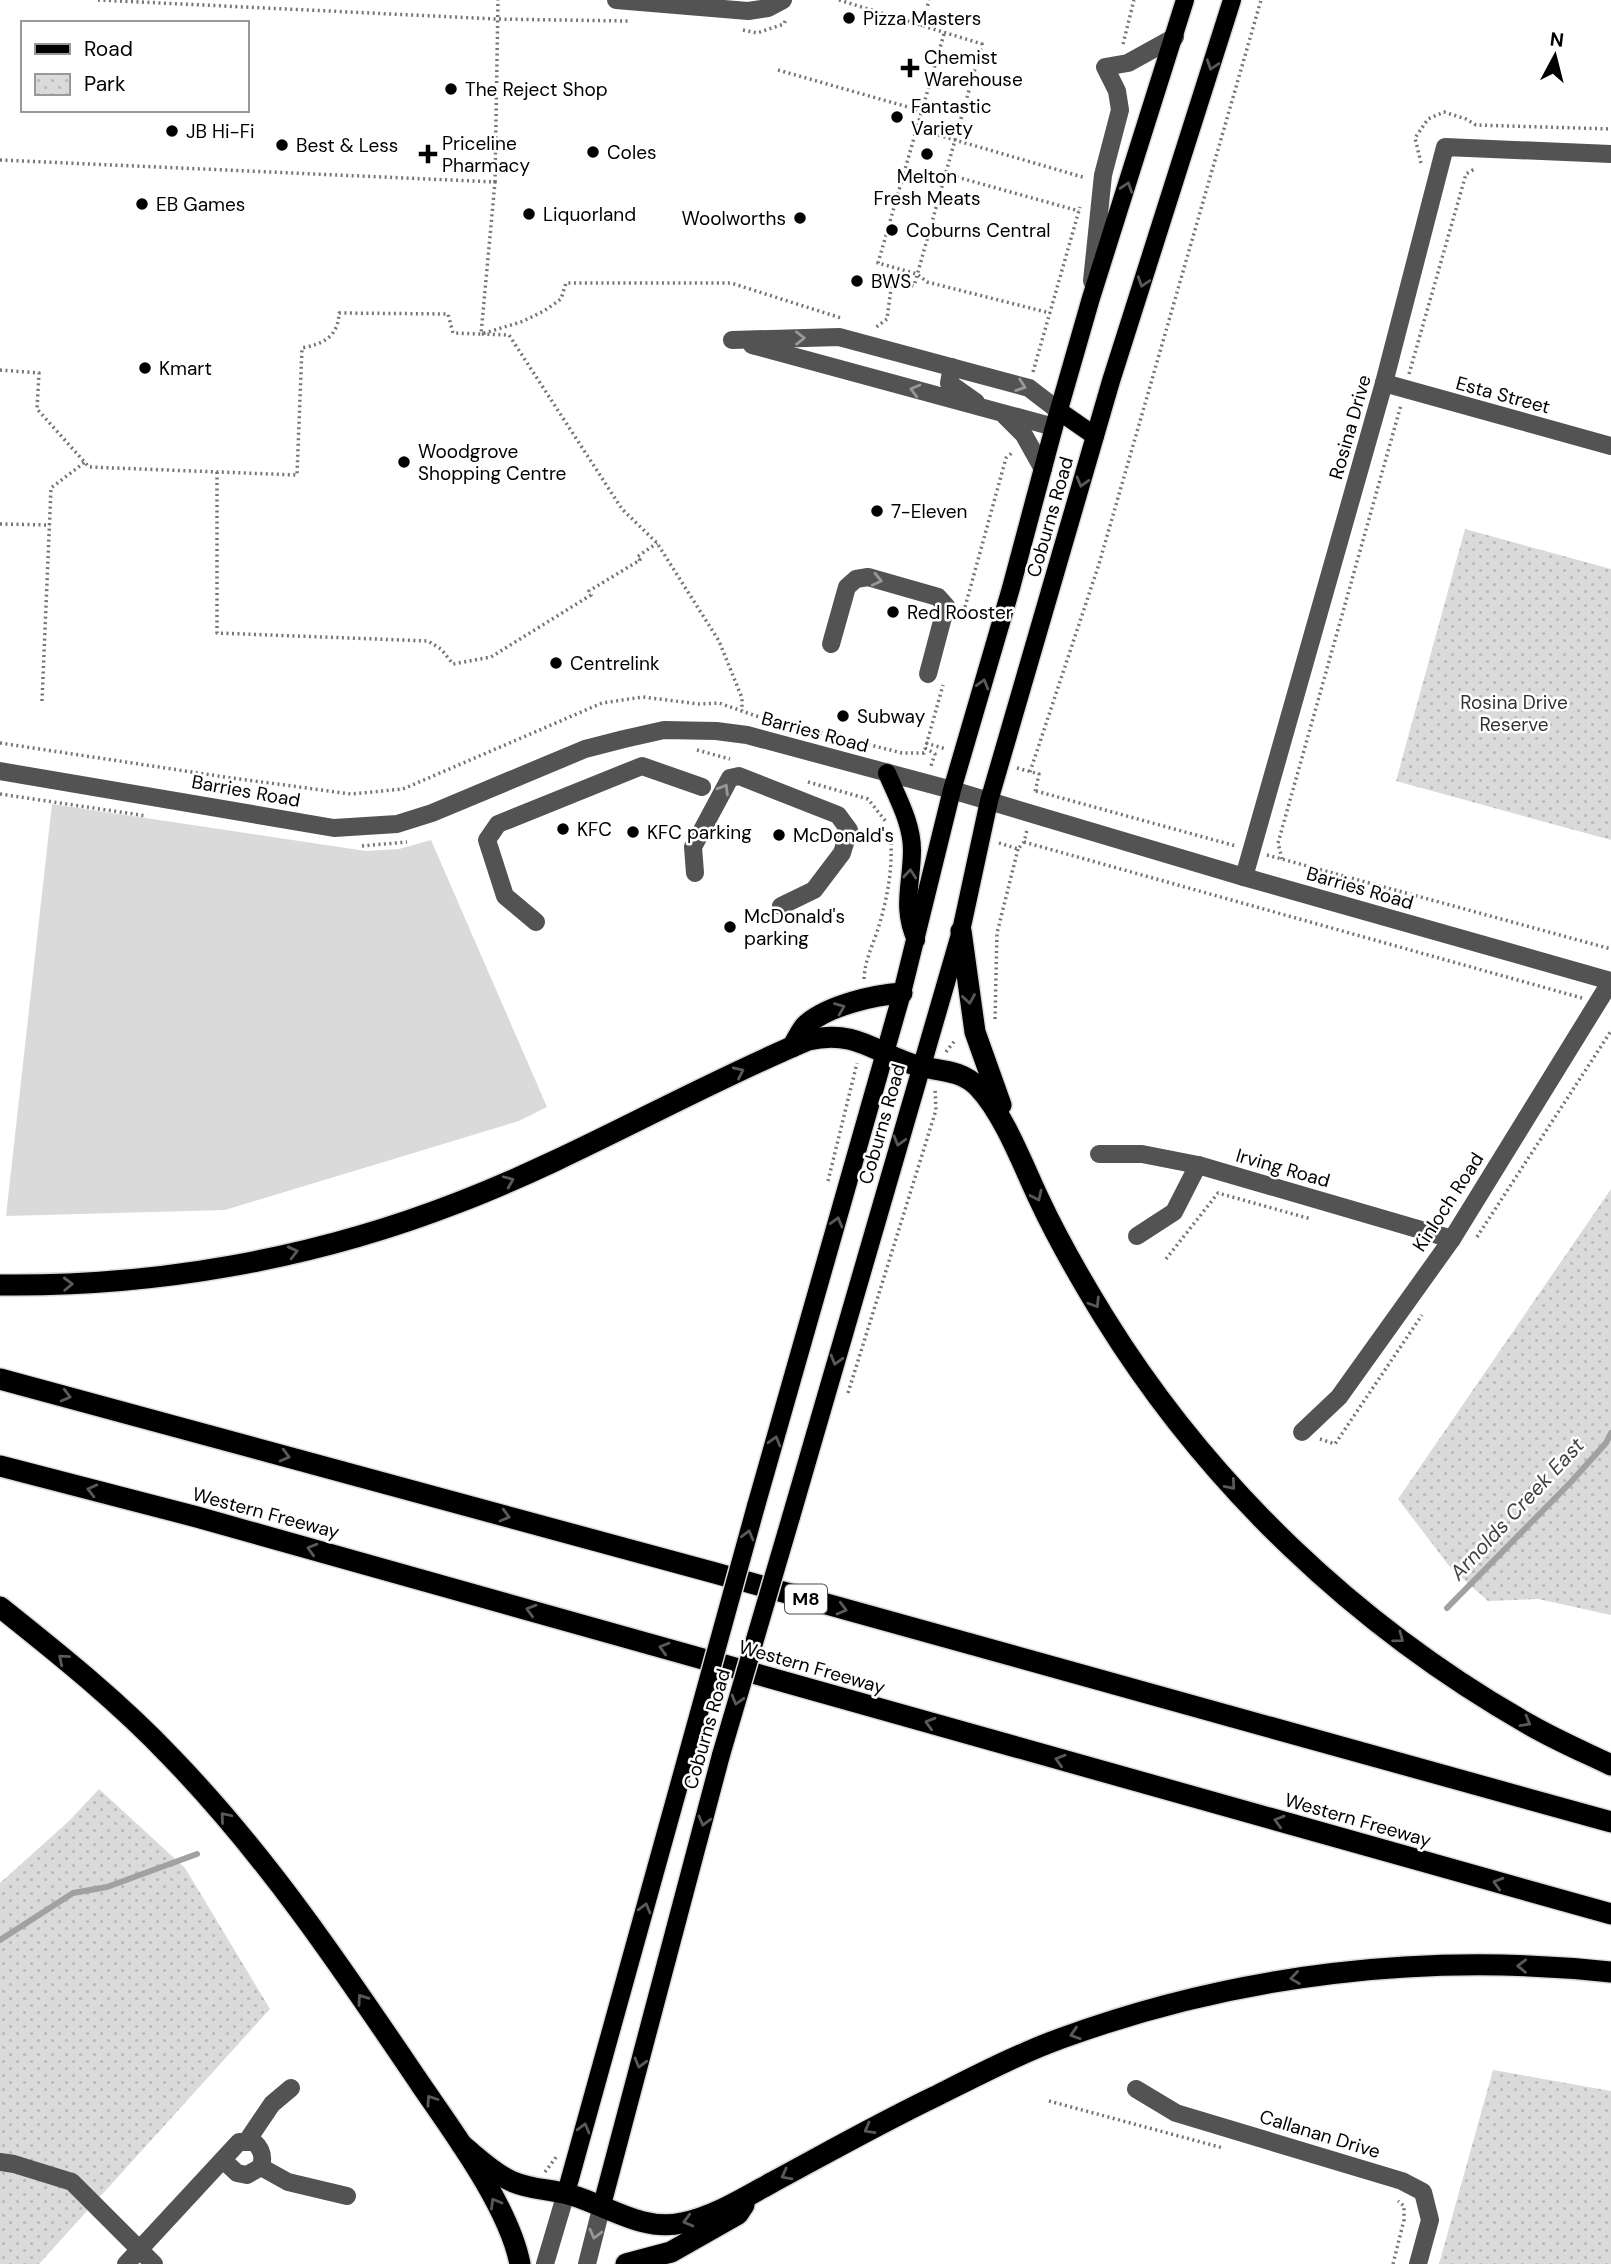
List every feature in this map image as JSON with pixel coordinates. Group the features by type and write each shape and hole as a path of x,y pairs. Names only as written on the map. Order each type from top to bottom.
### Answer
{"highway":[{"path":"961,931 975,1032 1015,1147"},
{"path":"792,1047 806,1024 834,1010 882,994 902,993"},
{"path":"0,1286 82,1283 178,1274 274,1257 395,1224 458,1203 523,1175 792,1047 821,1037 861,1042 929,1068 966,1077 987,1097 1015,1147 1062,1244 1109,1325 1148,1384 1236,1492 1288,1545 1401,1640 1467,1686 1531,1725 1611,1765"},
{"name":"M8","path":"0,1378 1611,1822"},
{"name":"Western Freeway","path":"0,1466 211,1521 1611,1914"},
{"path":"0,1608 117,1705 170,1756 211,1800 291,1899 462,2145 502,2215 520,2264"},
{"path":"462,2145 496,2173 512,2182 566,2193 650,2224 680,2224 750,2194 875,2126 1032,2050 1143,2012 1196,1998 1299,1978 1409,1967 1534,1966 1611,1972"},
{"path":"626,2264 671,2252 718,2226 738,2214 750,2194"}],"main road":[{"name":"Coburns Road","path":"566,2193 756,1506 902,993 952,790 1056,419 1091,298 1185,0"},
{"name":"Coburns Road","path":"602,2205 721,1755 929,1068 989,801 1095,436 1232,0"},
{"path":"1056,419 1095,436"},
{"path":"887,774 909,830 912,849 907,909 916,940"}],"street":[{"path":"616,0 748,10 768,8 783,0"},
{"path":"1118,65 1128,63 1175,37"},
{"name":"Coburns Road","path":"1091,298 1102,175 1120,110 1117,91 1105,67 1118,65"},
{"name":"Rosina Drive","path":"1244,877 1384,383 1446,147 1611,154"},
{"path":"839,337 1029,388 1056,419 996,412 732,340 839,337"},
{"path":"888,383 897,352"},
{"path":"952,367 949,383 996,412 1024,435 1044,469"},
{"name":"Esta Street","path":"1384,383 1611,446"},
{"path":"831,644 847,587 856,579 868,577 938,597 946,606 937,676"},
{"name":"Barries Road","path":"0,772 334,828 397,824 432,813 585,748 664,730 716,731 747,735 952,790 1244,877 1611,981"},
{"path":"537,922 505,896 487,840 498,824 642,766 702,787"},
{"path":"695,873 693,847 730,778 739,776 838,815 849,830 842,853 814,890 782,906"},
{"name":"Kinloch Road","path":"1302,1432 1339,1397 1452,1239 1611,981"},
{"name":"Irving Road","path":"1099,1154 1142,1154 1198,1165 1452,1239"},
{"path":"1137,1236 1174,1212 1198,1165"},
{"path":"247,2141 272,2104 291,2088"},
{"name":"Callanan Drive","path":"1136,2089 1176,2112 1402,2181 1423,2192 1430,2220 1418,2264"},
{"path":"126,2264 149,2236 239,2142 254,2142 261,2150 261,2167"},
{"path":"223,2160 242,2175 251,2175 261,2167"},
{"path":"0,2162 72,2182 154,2264"},
{"path":"261,2167 288,2182 347,2196"},
{"name":"Coburns Road","path":"545,2264 566,2193"},
{"name":"Coburns Road","path":"587,2264 602,2205"}],"path":[{"path":"98,0 496,19"},
{"path":"481,334 495,182 498,0"},
{"path":"839,0 982,44 914,286 892,281 887,319 877,329 864,324"},
{"path":"922,27 929,0"},
{"path":"1118,65 1134,0"},
{"path":"1031,772 1102,551 1261,0"},
{"path":"944,34 878,263 917,274 927,282 1050,313"},
{"path":"778,69 922,111"},
{"path":"917,129 1088,178 1085,189"},
{"path":"0,160 495,182"},
{"path":"1282,859 1278,843 1405,389 1466,174 1476,167"},
{"path":"945,174 1079,211"},
{"path":"1029,388 1082,200"},
{"path":"481,334 521,322 544,311 561,299 566,283 731,284 850,320"},
{"path":"0,370 39,373 37,409 89,467 297,475 302,348 323,344 339,325 339,313 448,314 453,333 509,335 622,509 657,543 719,641 742,698 742,711"},
{"path":"964,608 1006,458 1024,435"},
{"path":"42,701 51,488 85,462"},
{"path":"217,472 217,633 428,641 441,649 453,664 491,657 592,595 589,591 640,561 637,557 657,543"},
{"path":"0,524 50,525"},
{"path":"0,743 351,794 403,789 602,703 643,697 699,704 719,703 902,752 924,753 937,676"},
{"path":"688,747 737,761"},
{"path":"802,780 868,799 889,825 892,849 885,902 865,961 865,999"},
{"path":"1035,791 1611,949"},
{"path":"0,794 150,817"},
{"path":"359,846 401,844 413,839"},
{"path":"1024,842 1597,1003"},
{"path":"845,1403 936,1110 935,1075 929,1068 962,1032 995,1031 997,933 1018,849"},
{"path":"827,1185 861,1042"},
{"path":"1166,1259 1218,1194 1323,1222"},
{"path":"1049,2101 1226,2149"},
{"path":"1392,2196 1404,2206 1405,2220 1393,2264"}],"green space":[{"name":"Rosina Drive Reserve","path":"1465,529 1611,569 1611,840 1396,781"},
{"path":"52,804 366,851 399,849 431,840 547,1107 519,1121 225,1210 6,1216"},
{"path":"1611,1189 1611,1615 1538,1599 1488,1601 1450,1567 1398,1499"},
{"path":"99,1789 185,1868 270,2009 39,2264 0,2264 0,1883 69,1821"},
{"path":"1493,2070 1611,2091 1611,2264 1439,2264"}],"waterway":[{"name":"Arnolds Creek East","path":"1447,1608 1571,1482 1606,1443 1611,1433"},
{"name":"Arnolds Creek East","path":"0,1940 73,1893 107,1887 197,1854"}],"place":[{"name":"Pizza Masters","path":"849,18"},
{"name":"Chemist Warehouse","path":"910,68"},
{"name":"The Reject Shop","path":"451,89"},
{"name":"Fantastic Variety","path":"897,117"},
{"name":"JB Hi-Fi","path":"172,131"},
{"name":"Best & Less","path":"282,145"},
{"name":"Coles","path":"593,152"},
{"name":"Priceline Pharmacy","path":"428,154"},
{"name":"Melton Fresh Meats","path":"927,154"},
{"name":"EB Games","path":"142,204"},
{"name":"Liquorland","path":"529,214"},
{"name":"Woolworths","path":"800,218"},
{"name":"Coburns Central","path":"892,230"},
{"name":"BWS","path":"857,281"},
{"name":"Kmart","path":"145,368"},
{"name":"Woodgrove Shopping Centre","path":"404,462"},
{"name":"7-Eleven","path":"877,511"},
{"name":"Red Rooster","path":"893,612"},
{"name":"Centrelink","path":"556,663"},
{"name":"Subway","path":"843,716"},
{"name":"KFC","path":"563,829"},
{"name":"KFC parking","path":"633,832"},
{"name":"McDonald's","path":"779,835"},
{"name":"McDonald's parking","path":"730,927"}]}
